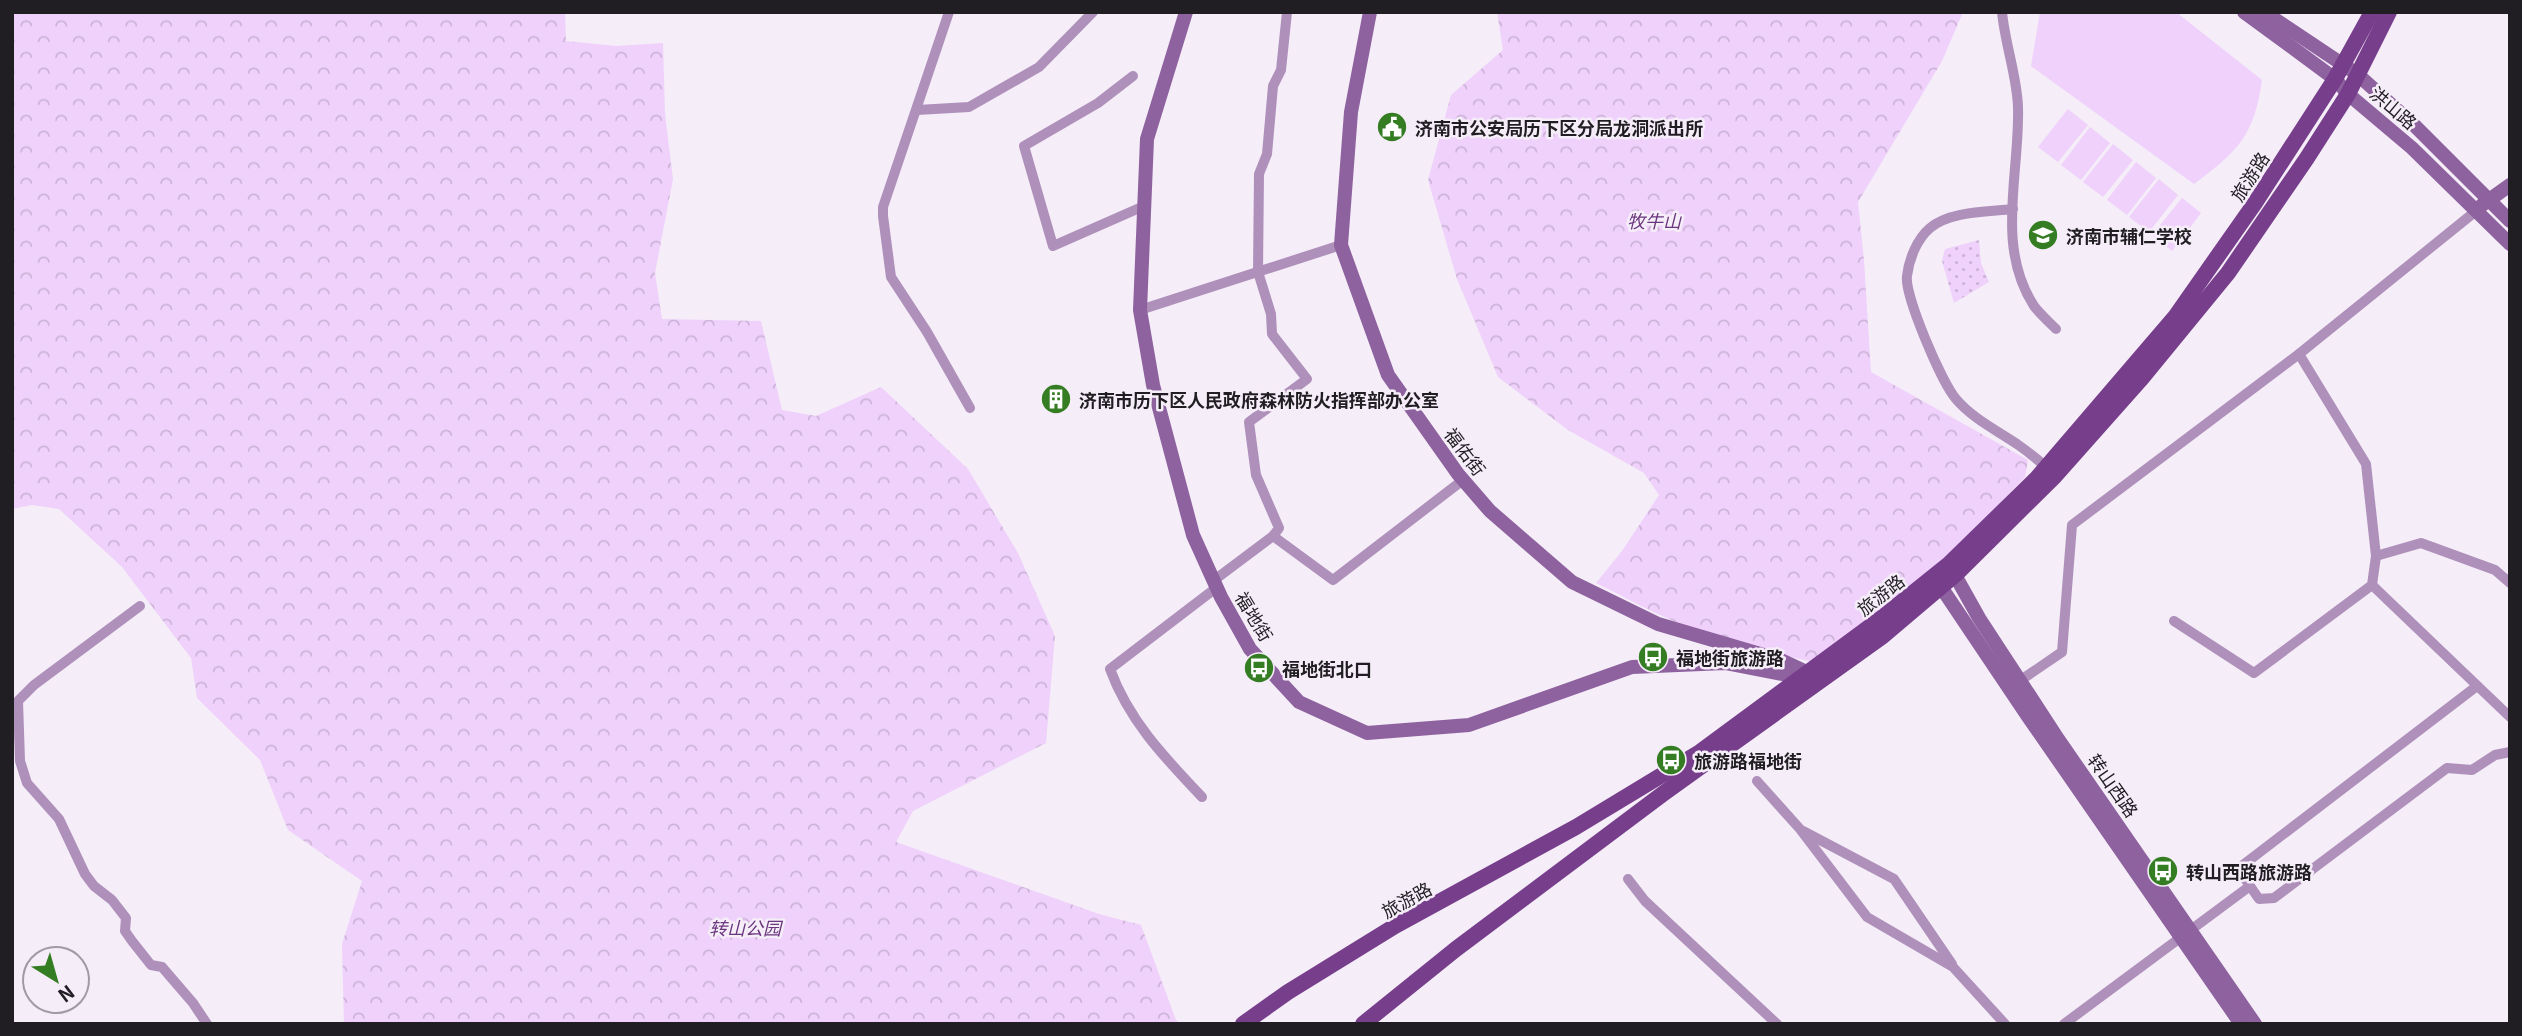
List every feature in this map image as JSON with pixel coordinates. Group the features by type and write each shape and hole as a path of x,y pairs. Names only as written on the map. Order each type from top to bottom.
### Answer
{"main road":[{"name":"旅游路","path":"1945,575 2046,467 2175,317 2255,203 2338,72 2372,12"},
{"name":"旅游路","path":"1242,1024 1288,992 1395,926 1576,827 1700,752 1809,677 1882,636 2055,476 2143,378 2228,273 2307,158 2348,94 2389,12"},
{"name":"旅游路","path":"1363,1024 1446,957 1653,802 1809,677"}],"street":[{"path":"949,12 883,207 891,277 927,332 970,408"},
{"path":"917,110 969,107 1039,67 1093,12"},
{"name":"福地街","path":"1186,12 1147,139 1140,310 1153,385 1193,535 1215,584 1250,649 1300,702 1367,733 1469,726 1632,667 1725,663 1809,677"},
{"path":"1202,797 1153,744 1131,714 1110,669 1273,536 1279,527 1255,475 1250,422 1307,379 1272,334 1271,314 1258,272 1259,174 1267,154 1273,86 1281,69 1287,12"},
{"name":"福佑街","path":"1370,12 1351,112 1341,245 1388,375 1463,480 1490,511 1572,582 1658,624 1781,660 1809,677"},
{"path":"2002,12 2018,105 2010,233 2018,271 2035,307 2056,329"},
{"name":"洪山路","path":"2244,12 2338,72 2357,74 2415,126 2510,220"},
{"name":"洪山路","path":"2264,12 2338,72 2348,94 2412,148 2510,244"},
{"path":"1133,76 1098,103 1024,146 1053,246 1144,206"},
{"path":"2021,680 2062,652 2072,525 2299,354 2489,199 2510,185"},
{"path":"2013,209 1953,217 1931,227 1917,243 1906,278 1919,324 1956,399 1992,429 2019,445 2046,467"},
{"path":"1140,310 1341,245"},
{"path":"2174,621 2254,673 2372,585 2376,556 2365,464 2299,354"},
{"path":"1273,536 1333,580 1463,480"},
{"path":"2376,556 2421,543 2495,570 2510,583"},
{"name":"转山西路","path":"1945,575 1979,618 2021,680 2241,1024"},
{"name":"转山西路","path":"1945,575 1989,660 2185,933 2255,1024"},
{"path":"2372,585 2510,718"},
{"path":"140,606 34,685 18,701 20,761 27,783 59,819 85,874 126,918 125,931 132,941 151,965 162,967 207,1024"},
{"path":"2477,686 2243,864 2241,873 2259,899 2274,898 2447,768 2472,770 2496,755 2510,752"},
{"path":"1757,781 1800,829 1867,917 1953,967"},
{"path":"1800,829 1894,879 1953,967 2005,1024"},
{"path":"1628,879 1645,901 1777,1024"},
{"path":"2064,1024 2250,886"}],"green space":[{"name":"转山公园","path":"12,12 565,12 566,41 616,46 663,43 665,114 673,179 655,273 662,319 761,321 782,410 816,416 881,387 968,469 1018,553 1055,636 1046,743 913,811 896,842 1099,914 1141,925 1176,1020 1181,1024 344,1024 342,944 362,881 288,830 260,760 197,698 191,658 122,567 59,509 32,505 12,509"},
{"name":"牧牛山","path":"1497,12 1963,12 1942,61 1858,202 1871,372 2028,460 2025,477 1936,569 1813,662 1738,644 1693,629 1596,583 1622,551 1659,495 1644,473 1568,430 1498,377 1457,279 1428,180 1451,95 1503,50"},
{"path":"2040,12 2176,12 2262,80 2254,115 2242,141 2222,162 2194,184 2031,66"},
{"path":"2068,109 2088,125 2058,162 2038,147"},
{"path":"2090,127 2110,143 2081,180 2061,165"},
{"path":"2113,144 2133,160 2103,197 2083,182"},
{"path":"2136,162 2156,178 2127,215 2107,200"},
{"path":"2159,179 2178,195 2149,232 2129,217"},
{"path":"2182,198 2201,213 2172,251 2152,235"},
{"path":"1979,240 1981,263 1989,282 1954,303 1942,261 1945,249"}],"place":[{"name":"济南市公安局历下区分局龙洞派出所","path":"1392,127"},
{"name":"济南市辅仁学校","path":"2043,235"},
{"name":"济南市历下区人民政府森林防火指挥部办公室","path":"1056,399"},
{"name":"福地街旅游路","path":"1653,657"},
{"name":"福地街北口","path":"1259,668"},
{"name":"旅游路福地街","path":"1671,760"},
{"name":"转山西路旅游路","path":"2163,871"}]}
